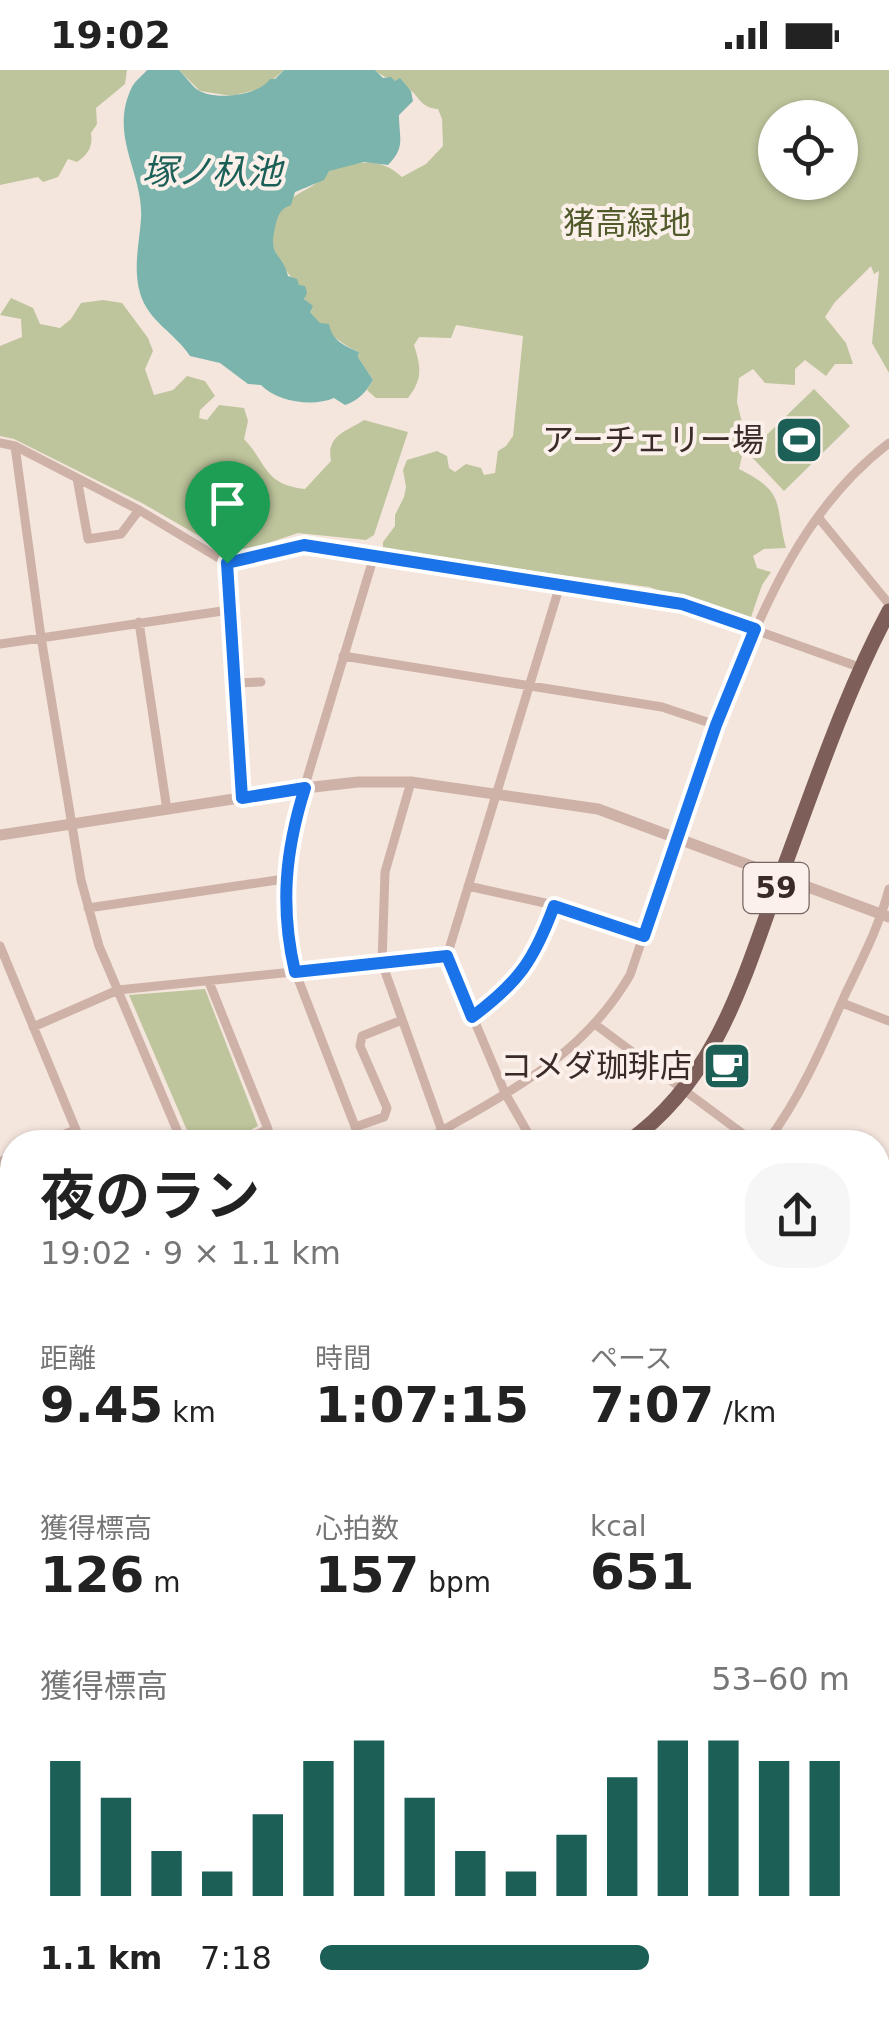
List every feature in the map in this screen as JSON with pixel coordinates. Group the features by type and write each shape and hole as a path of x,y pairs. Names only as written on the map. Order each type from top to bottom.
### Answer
{"main road":[{"name":"59","path":"641,1130 685,1089 716,1043 744,983 859,667 889,607"}],"street":[{"path":"0,443 15,446 139,510 227,563 304,545 682,604 859,667"},
{"path":"444,1130 542,1071 596,1025 630,976 716,725 780,575 836,494 889,444"},
{"path":"15,446 70,824 88,908 99,946 177,1130"},
{"path":"78,478 88,540 122,534 139,510"},
{"path":"818,516 889,607"},
{"path":"374,556 294,825 284,879 287,938 295,972 355,1128 384,1117 387,1108 360,1046 362,1036 402,1020"},
{"path":"227,563 242,798"},
{"path":"527,1130 505,1093 447,956 560,585"},
{"path":"0,644 229,610"},
{"path":"139,622 167,810"},
{"path":"343,656 662,706 716,725"},
{"path":"234,683 261,682"},
{"path":"0,836 305,788 411,782 598,810 886,916"},
{"path":"411,782 386,872 382,962 442,1130"},
{"path":"88,908 284,879"},
{"path":"468,886 554,906 644,936"},
{"path":"775,1130 790,1108 886,916 889,888"},
{"path":"472,1017 530,963 554,906"},
{"path":"0,946 2,961 75,1130"},
{"path":"33,1027 118,990 447,956"},
{"path":"209,982 268,1129"},
{"path":"842,1003 889,1021"},
{"path":"596,1025 738,1130"}],"green space":[{"path":"0,70 127,70 125,84 96,108 97,124 91,133 89,150 81,159 68,159 58,177 43,182 38,177 0,185"},
{"path":"179,70 284,70 263,88 232,96 200,91"},
{"name":"猪高緑地","path":"375,70 889,70 889,373 872,343 879,271 874,274 871,266 825,317 846,343 853,364 835,364 826,376 805,360 795,369 795,385 765,383 753,369 739,378 737,402 746,439 739,469 772,493 786,548 764,549 753,556 757,568 771,572 751,617 744,619 649,587 383,550 404,497 403,470 407,460 437,451 447,456 449,468 455,472 466,464 481,468 484,475 495,473 498,451 513,436 523,336 456,325 451,338 419,337 414,345 419,373 413,391 408,398 376,398 367,390 373,380 358,357 359,352 316,319 275,253 272,236 283,207 329,170 376,163 402,177 426,164 443,146 438,109 427,106 405,86"},
{"path":"11,298 33,308 40,324 60,328 81,303 122,303 153,351 145,369 154,395 173,390 187,376 205,381 215,396 200,410 199,418 207,420 219,405 244,408 248,421 244,439 281,483 305,489 331,461 334,440 364,420 408,432 374,535 366,540 298,533 232,555 142,503 14,439 0,436 0,346 22,337 21,319 0,315"},
{"name":"アーチェリー場","path":"814,389 850,426 784,491 748,453"},
{"path":"205,989 258,1126 251,1130 187,1130 129,995"}],"water":[{"name":"塚ノ杁池","path":"147,70 179,70 195,88 223,96 256,90 284,70 375,70 383,78 400,78 411,91 413,101 399,115 399,147 388,165 364,162 329,171 324,180 295,192 291,205 279,214 276,223 274,249 288,276 305,286 304,299 313,306 310,312 320,323 329,324 340,342 359,352 358,357 373,380 354,401 345,405 334,398 296,401 261,385 248,384 220,363 190,356 149,311 138,283 140,202 124,122 132,87"}],"place":[{"name":"アーチェリー場","path":"799,440"},
{"name":"コメダ珈琲店","path":"727,1066"}],"route":[{"path":"304,545 682,604 755,629 716,725 644,936 554,906 530,963 472,1017 447,956 295,972 287,938 284,879 305,788 242,798 227,563 304,545"}]}
